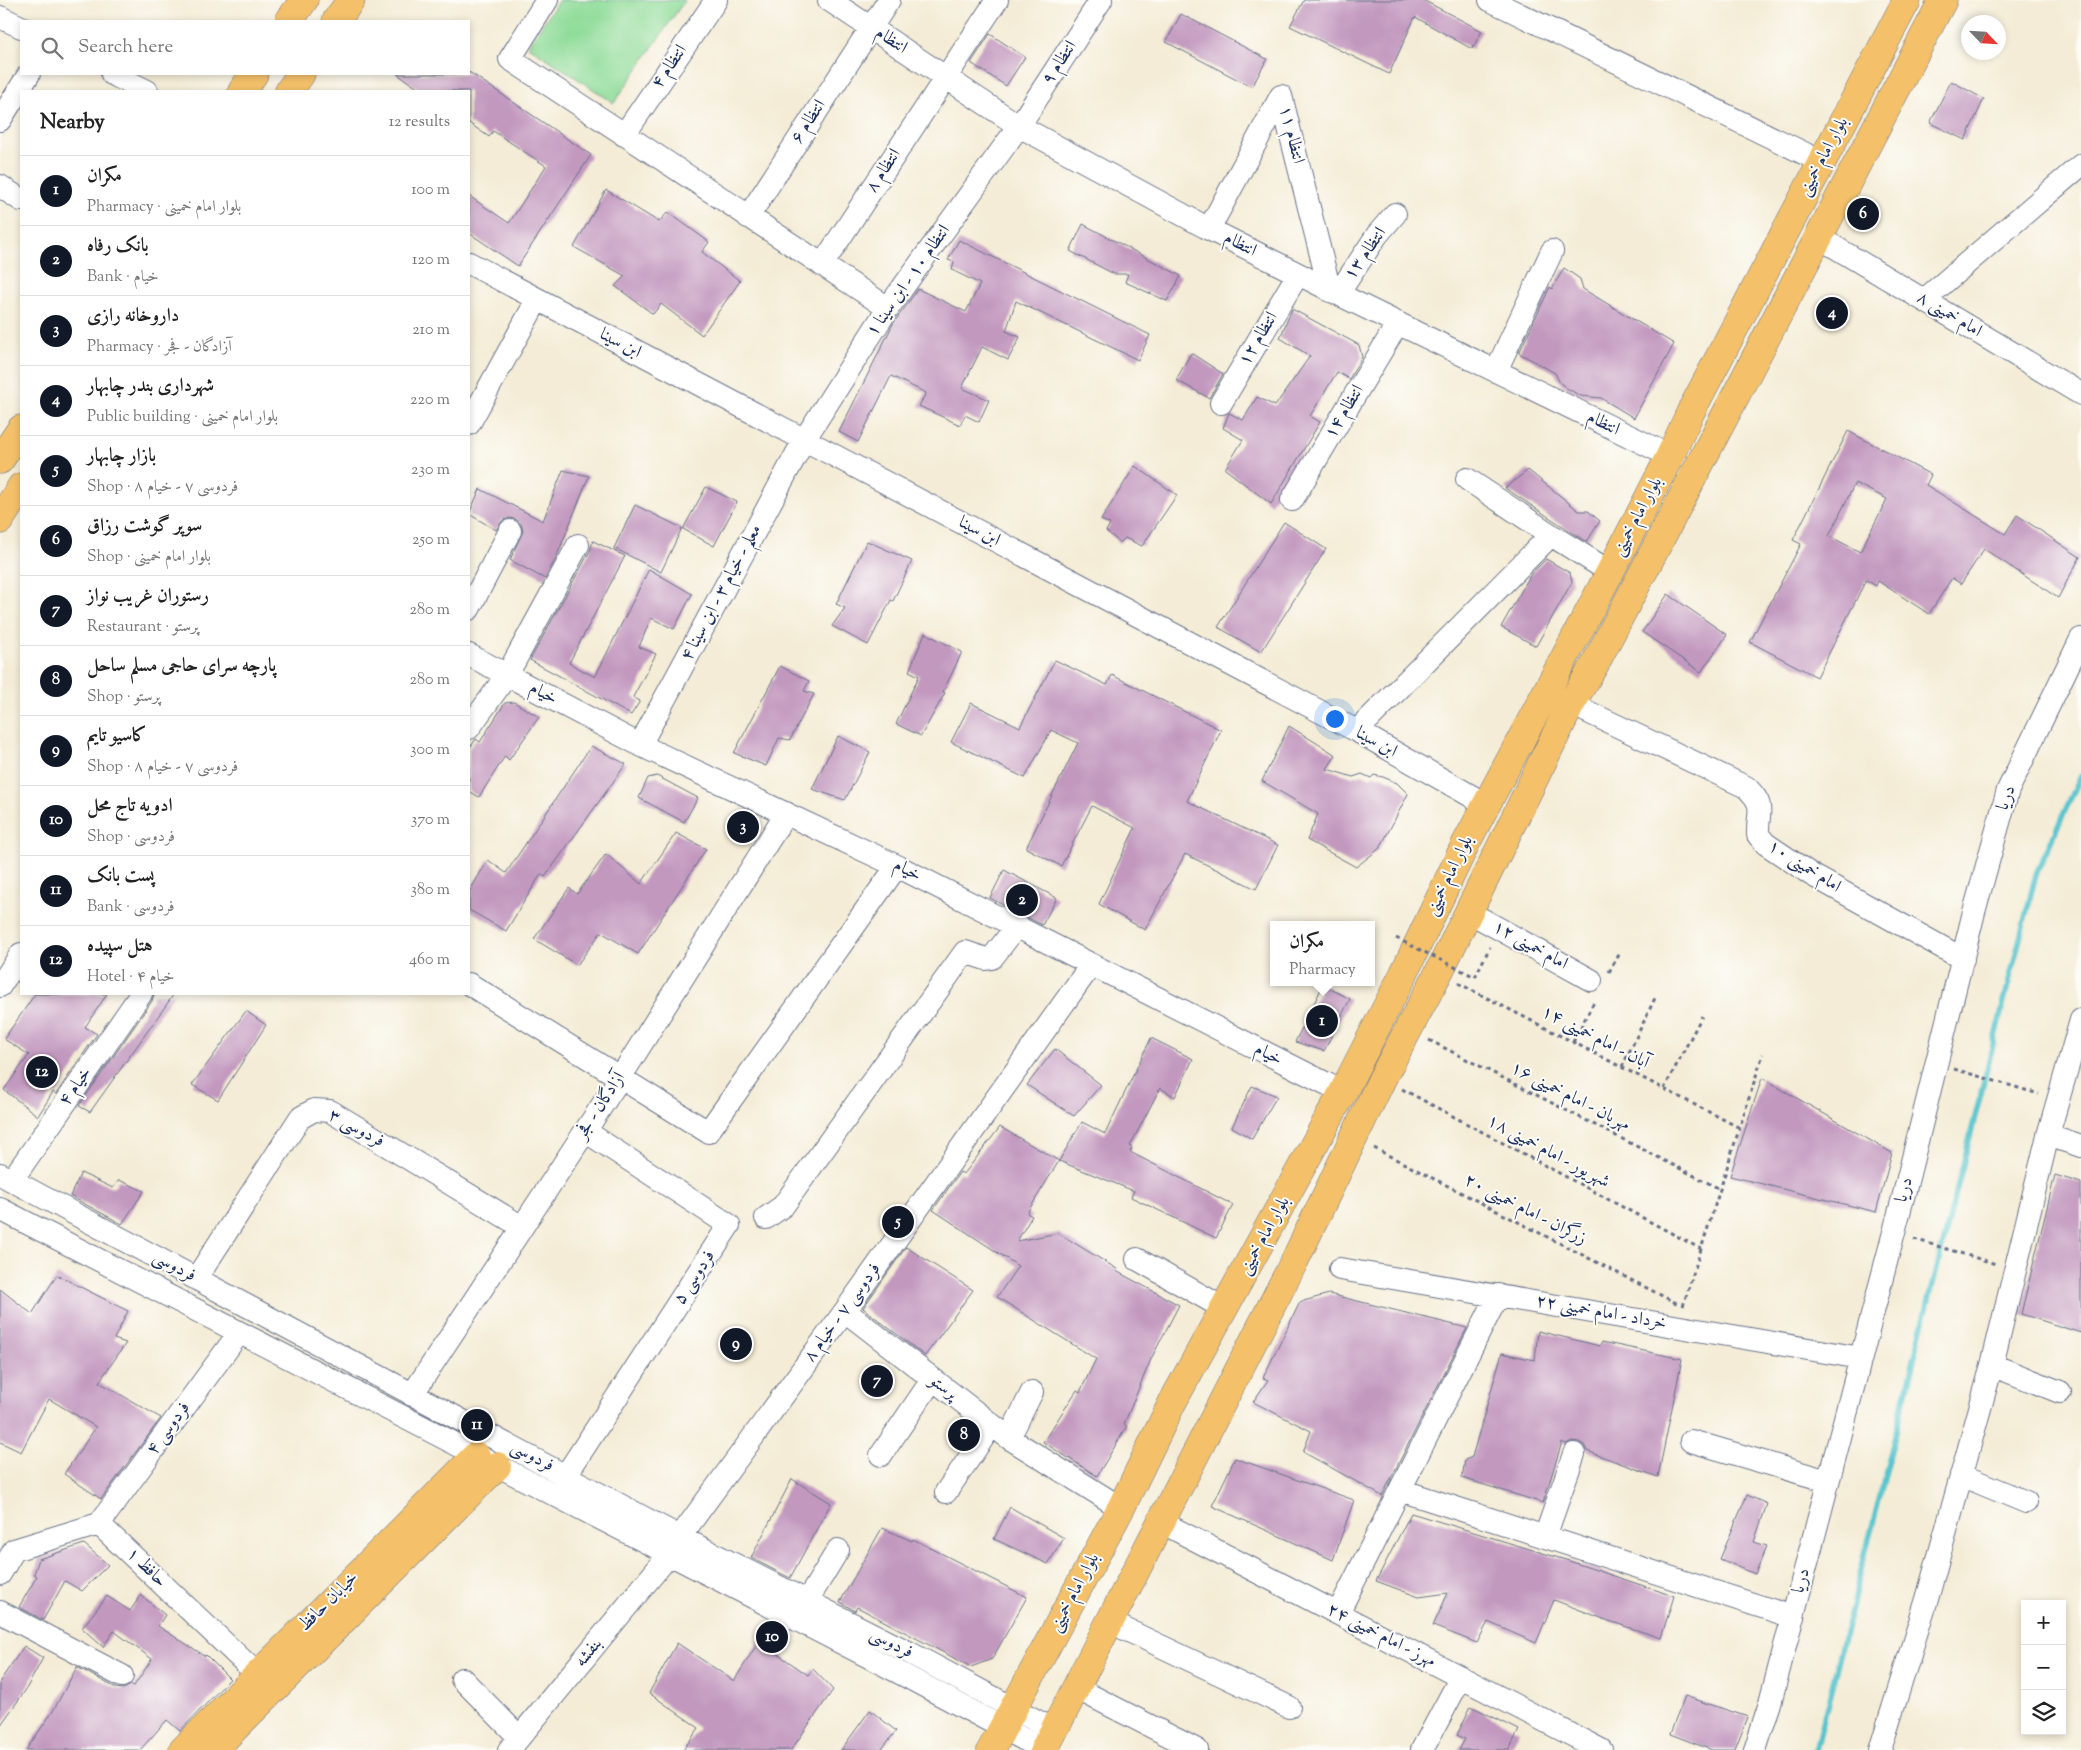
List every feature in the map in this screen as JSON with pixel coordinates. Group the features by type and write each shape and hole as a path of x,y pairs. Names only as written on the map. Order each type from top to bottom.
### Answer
{"main road":[{"path":"290,20 304,0"},
{"path":"337,20 351,0"},
{"name":"بلوار امام خمینی","path":"1002,1729 1121,1508 1173,1401 1343,1092 1403,975 1466,843 1610,572 1690,413 1907,0"},
{"name":"بلوار امام خمینی","path":"1047,1743 1295,1260 1382,1079 1469,912 1571,704 1594,666 1943,0"},
{"path":"243,90 253,75"},
{"path":"290,90 300,75"},
{"path":"1790,222 1818,237"},
{"path":"0,460 20,430"},
{"path":"0,520 20,489"},
{"path":"1594,599 1621,613"},
{"name":"خیابان حافظ","path":"183,1750 257,1674 487,1461"},
{"name":"خیابان حافظ","path":"223,1747 487,1461"}],"street":[{"path":"547,0 510,59 888,308"},
{"name":"انتظام ۴","path":"624,135 716,0"},
{"name":"انتظام","path":"829,0 1019,126 1209,229 1670,456"},
{"name":"انتظام ۶","path":"748,216 889,0"},
{"name":"انتظام ۸","path":"822,265 997,0"},
{"name":"انتظام ۹","path":"1019,126 1101,0"},
{"path":"1490,0 1822,162"},
{"path":"0,17 20,27"},
{"path":"0,120 28,75"},
{"path":"114,75 144,90"},
{"name":"انتظام ۱۱","path":"1209,229 1281,96 1334,292"},
{"name":"انتظام ۱۰ - ابن سینا ۱","path":"804,440 888,308 1019,126"},
{"path":"1924,300 2081,165"},
{"path":"0,186 20,199"},
{"name":"انتظام ۱۳","path":"1334,292 1377,234 1395,214"},
{"name":"امام خمینی ۸","path":"1818,237 2081,394"},
{"path":"1496,371 1552,251"},
{"name":"ابن سینا","path":"470,264 1357,732 1487,805"},
{"name":"انتظام ۱۲","path":"1221,403 1298,274"},
{"path":"470,422 537,300"},
{"name":"انتظام ۱۴","path":"1292,500 1398,323"},
{"name":"معلم - خیام ۳ - ابن سینا ۴","path":"640,745 804,440"},
{"path":"1466,479 1610,572"},
{"path":"470,607 510,531"},
{"path":"1357,732 1551,535"},
{"path":"470,727 507,675 578,544"},
{"name":"دریا","path":"1755,1750 1770,1703 1793,1617 2008,790 2081,639"},
{"name":"خیام","path":"470,656 640,745 896,866 1343,1092"},
{"name":"امام خمینی ۱۰","path":"1571,704 1746,787 1758,801 1760,808 1758,836 1766,844 1812,875 1963,959"},
{"name":"آزادگان - فجر","path":"412,1395 584,1130 620,1078 786,813"},
{"path":"470,985 708,1132 896,866"},
{"name":"امام خمینی ۱۲","path":"1469,912 1591,980"},
{"path":"766,1218 783,1206 965,952 986,959 992,958 1016,927"},
{"path":"0,986 20,956"},
{"name":"فردوسی ۷ - خیام ۸","path":"675,1546 1091,965"},
{"name":"خیام ۴","path":"6,1177 140,995"},
{"path":"1880,1750 1927,1599 1992,1365 2048,1135 2081,1020"},
{"name":"فردوسی ۳","path":"196,1279 300,1118 314,1110 330,1111 522,1227"},
{"name":"فردوسی ۵","path":"566,1475 729,1225 584,1130"},
{"path":"2048,1135 2081,1146"},
{"name":"فردوسی","path":"6,1177 412,1395 566,1475 675,1546 1002,1729"},
{"name":"فردوسی","path":"0,1209 487,1461 675,1546 807,1601 1002,1729"},
{"path":"1137,1259 1224,1309"},
{"name":"خرداد - امام خمینی ۲۲","path":"1340,1270 1498,1295 1679,1316 1861,1358"},
{"path":"1338,1614 1498,1295"},
{"name":"پرستو","path":"845,1311 932,1380 1001,1431 1121,1508"},
{"name":"فردوسی ۴","path":"99,1524 239,1333"},
{"path":"1992,1365 2060,1392"},
{"path":"881,1455 932,1380"},
{"path":"946,1492 1001,1431 1032,1392"},
{"path":"1691,1441 1828,1481"},
{"path":"1545,1537 1574,1454"},
{"path":"1961,1476 2026,1502"},
{"path":"1400,1490 1793,1617"},
{"name":"مهرز - امام خمینی ۲۴","path":"1161,1522 1601,1750"},
{"path":"0,1574 7,1545 99,1524"},
{"name":"حافظ ۱","path":"99,1524 257,1674"},
{"name":"بنفشه","path":"514,1744 675,1546"},
{"path":"807,1601 838,1550"},
{"path":"0,1612 122,1676"},
{"path":"1110,1622 1289,1707"},
{"path":"1422,1750 1461,1677"},
{"path":"462,1679 514,1744"},
{"path":"1076,1688 1197,1750"},
{"path":"1002,1729 1047,1743"}],"path":[{"path":"1396,938 1475,977 1490,946"},
{"name":"آبان - امام خمینی ۱۴","path":"1438,972 1740,1128"},
{"path":"1622,1067 1656,996"},
{"path":"1664,1090 1702,1016"},
{"name":"مهربان - امام خمینی ۱۶","path":"1407,1029 1720,1190"},
{"path":"1679,1316 1763,1054"},
{"path":"1959,1071 2025,1090"},
{"name":"شهریور - امام خمینی ۱۸","path":"1382,1079 1701,1249"},
{"name":"زرگران - امام خمینی ۲۰","path":"1354,1138 1679,1316"},
{"path":"1912,1239 1990,1262"}],"green space":[{"path":"559,0 685,0 614,103 528,46"}],"building":[{"path":"1304,0 1423,0 1482,31 1472,49 1415,17 1389,74 1290,26"},
{"path":"1181,14 1267,59 1252,87 1166,42"},
{"path":"990,34 1025,57 1006,86 971,63"},
{"path":"470,73 591,155 518,266 470,234 470,197 509,223 546,166 493,131 489,137 470,124 470,90 421,90 398,75 470,75"},
{"path":"1951,81 1984,99 1965,140 1930,123"},
{"path":"606,190 659,222 668,212 709,242 702,252 740,281 702,335 661,304 653,314 615,286 625,276 574,247"},
{"path":"1083,224 1181,276 1167,301 1125,282 1128,274 1114,274 1070,251"},
{"path":"959,240 1150,335 1138,360 1016,301 1006,331 1020,337 1008,360 982,347 962,388 989,400 979,422 965,415 960,425 919,406 926,393 891,376 858,442 839,432 893,324 918,289 966,312 980,284 952,270 954,262 948,260"},
{"path":"1564,268 1580,279 1583,289 1674,344 1634,418 1601,398 1581,396 1568,389 1560,383 1555,373 1519,353 1550,287 1552,289"},
{"path":"1292,309 1359,345 1362,357 1349,379 1337,372 1310,416 1320,422 1271,504 1225,469 1243,440 1223,428 1229,413 1243,420 1257,397 1275,406 1310,356 1280,338"},
{"path":"1191,353 1223,374 1209,398 1176,380"},
{"path":"1848,431 1931,475 1926,485 2005,534 2017,515 2080,557 2058,598 1984,549 1961,584 1952,578 1929,614 1878,581 1876,586 1866,580 1817,677 1750,642 1801,544 1793,540","holes":["1855,483 1887,499 1860,552 1829,536"]},
{"path":"1135,466 1177,495 1142,546 1125,538 1120,543 1106,531 1110,524 1101,520"},
{"path":"563,470 589,476 556,558 545,579 510,560 523,531 521,524 517,520 510,518 503,520 496,530 470,515 470,512 480,489 543,521"},
{"path":"1528,470 1579,511 1588,511 1600,521 1588,540 1585,541 1505,488"},
{"path":"706,487 737,502 714,546 683,529"},
{"path":"635,505 682,528 661,572 614,548"},
{"path":"1284,522 1326,549 1261,652 1218,627"},
{"path":"593,541 625,556 569,663 595,677 649,569 692,594 674,629 651,618 639,647 656,654 633,697 640,701 631,715 530,660 590,551"},
{"path":"867,541 912,561 893,601 891,600 868,645 832,626 845,608 836,604"},
{"path":"1546,559 1570,573 1572,582 1536,646 1501,627 1531,574"},
{"path":"1668,594 1727,635 1701,672 1642,632"},
{"path":"925,633 962,652 943,692 945,693 921,736 896,724 919,676 909,671"},
{"path":"1055,660 1107,685 1112,675 1221,730 1187,801 1278,845 1256,889 1185,854 1145,930 1099,904 1135,828 1092,806 1061,866 1026,848 1078,743 1051,730 1025,778 951,742 971,703 1020,727"},
{"path":"780,666 809,681 804,691 814,694 790,740 779,738 766,766 734,753"},
{"path":"514,702 539,717 509,760 505,756 479,797 470,792 470,748 476,739 480,742 505,703"},
{"path":"1289,726 1336,755 1327,769 1353,777 1362,774 1371,778 1374,775 1383,777 1397,783 1408,794 1380,848 1356,867 1307,840 1318,814 1262,781"},
{"path":"838,736 870,752 845,800 812,789"},
{"path":"591,746 626,764 545,877 541,874 506,931 470,911 470,890 488,860 506,873"},
{"path":"657,776 698,798 684,822 639,798 648,778"},
{"path":"676,833 706,849 638,954 601,932 577,965 534,939 569,888 577,894 606,854 641,884"},
{"path":"1004,870 1057,898 1042,925 990,898"},
{"path":"1323,986 1350,999 1324,1051 1295,1042"},
{"path":"34,995 106,995 85,1027 97,1034 56,1094 53,1092 38,1116 4,1090 29,1055 4,1039"},
{"path":"154,995 173,995 90,1112 79,1106 152,1001"},
{"path":"246,1011 266,1025 218,1100 192,1085"},
{"path":"1151,1038 1193,1059 1175,1097 1160,1088 1130,1146 1132,1148 1130,1152 1233,1205 1216,1238 1131,1197 1134,1191 1059,1161 1082,1122 1105,1134"},
{"path":"1055,1049 1101,1085 1074,1116 1027,1085"},
{"path":"1762,1078 1892,1153 1876,1212 1730,1176"},
{"path":"1252,1086 1277,1096 1252,1139 1232,1127"},
{"path":"1000,1127 1059,1161 1027,1213 1032,1216 1017,1241 1058,1233 1117,1269 1116,1271 1179,1305 1151,1359 1124,1424 1127,1426 1097,1476 1043,1442 1077,1390 1080,1392 1096,1359 997,1297 1018,1266 933,1210 960,1172 964,1174"},
{"path":"81,1173 113,1188 119,1180 144,1191 122,1224 70,1196"},
{"path":"2055,1175 2081,1183 2081,1333 2021,1314"},
{"path":"906,1247 973,1290 925,1356 863,1308"},
{"path":"57,1275 128,1311 114,1339 126,1343 99,1382 161,1418 101,1499 64,1474 96,1427 49,1399 21,1452 0,1442 0,1289 32,1314"},
{"path":"1329,1294 1467,1328 1382,1496 1303,1452 1311,1431 1253,1402 1268,1380 1263,1378 1300,1302"},
{"path":"1538,1331 1600,1346 1602,1342 1682,1359 1658,1477 1587,1451 1584,1445 1572,1441 1566,1444 1562,1442 1543,1503 1462,1478 1465,1460 1472,1457 1502,1353 1535,1360"},
{"path":"1235,1458 1354,1500 1333,1560 1212,1506"},
{"path":"792,1479 831,1503 790,1578 751,1558"},
{"path":"1747,1495 1767,1504 1754,1542 1767,1546 1755,1574 1720,1559"},
{"path":"1010,1507 1064,1538 1048,1564 994,1539"},
{"path":"1411,1513 1569,1561 1674,1596 1661,1638 1554,1600 1536,1643 1488,1622 1477,1643 1433,1626 1448,1593 1419,1597 1376,1581"},
{"path":"882,1528 912,1541 913,1539 1027,1597 992,1659 971,1667 857,1607 855,1611 840,1602"},
{"path":"84,1544 108,1565 82,1591 65,1581 43,1620 19,1607 37,1576 34,1574 39,1559"},
{"path":"141,1595 165,1615 158,1626 206,1655 230,1679 180,1731 167,1720 140,1750 26,1750 53,1711 77,1667 116,1688 123,1689 131,1685 134,1686 152,1659 114,1631 103,1647 82,1628 107,1596 130,1611"},
{"path":"759,1641 808,1675 813,1669 833,1690 791,1750 683,1750 699,1728 649,1693 677,1643 734,1681"},
{"path":"24,1646 43,1658 25,1691 0,1726 0,1681"},
{"path":"1685,1696 1748,1717 1735,1750 1712,1750 1670,1734"},
{"path":"1471,1706 1519,1730 1509,1750 1459,1750 1465,1739 1457,1735"},
{"path":"870,1710 896,1731 881,1750 841,1750"}],"waterway":[{"path":"1816,1750 2036,874 2081,776"}],"place":[{"name":"سوپر گوشت رزاق","path":"1863,214"},
{"name":"شهرداری بندر چابهار","path":"1832,313"},
{"name":"داروخانه رازی","path":"743,827"},
{"name":"بانک رفاه","path":"1022,900"},
{"name":"مکران","path":"1322,1021"},
{"name":"هتل سپیده","path":"42,1072"},
{"name":"بازار چابهار","path":"898,1222"},
{"name":"کاسیو تایم","path":"736,1344"},
{"name":"رستوران غریب نواز","path":"877,1381"},
{"name":"پست بانک","path":"477,1425"},
{"name":"پارچه سرای حاجی مسلم ساحل","path":"964,1435"},
{"name":"ادویه تاج محل","path":"772,1637"}]}
